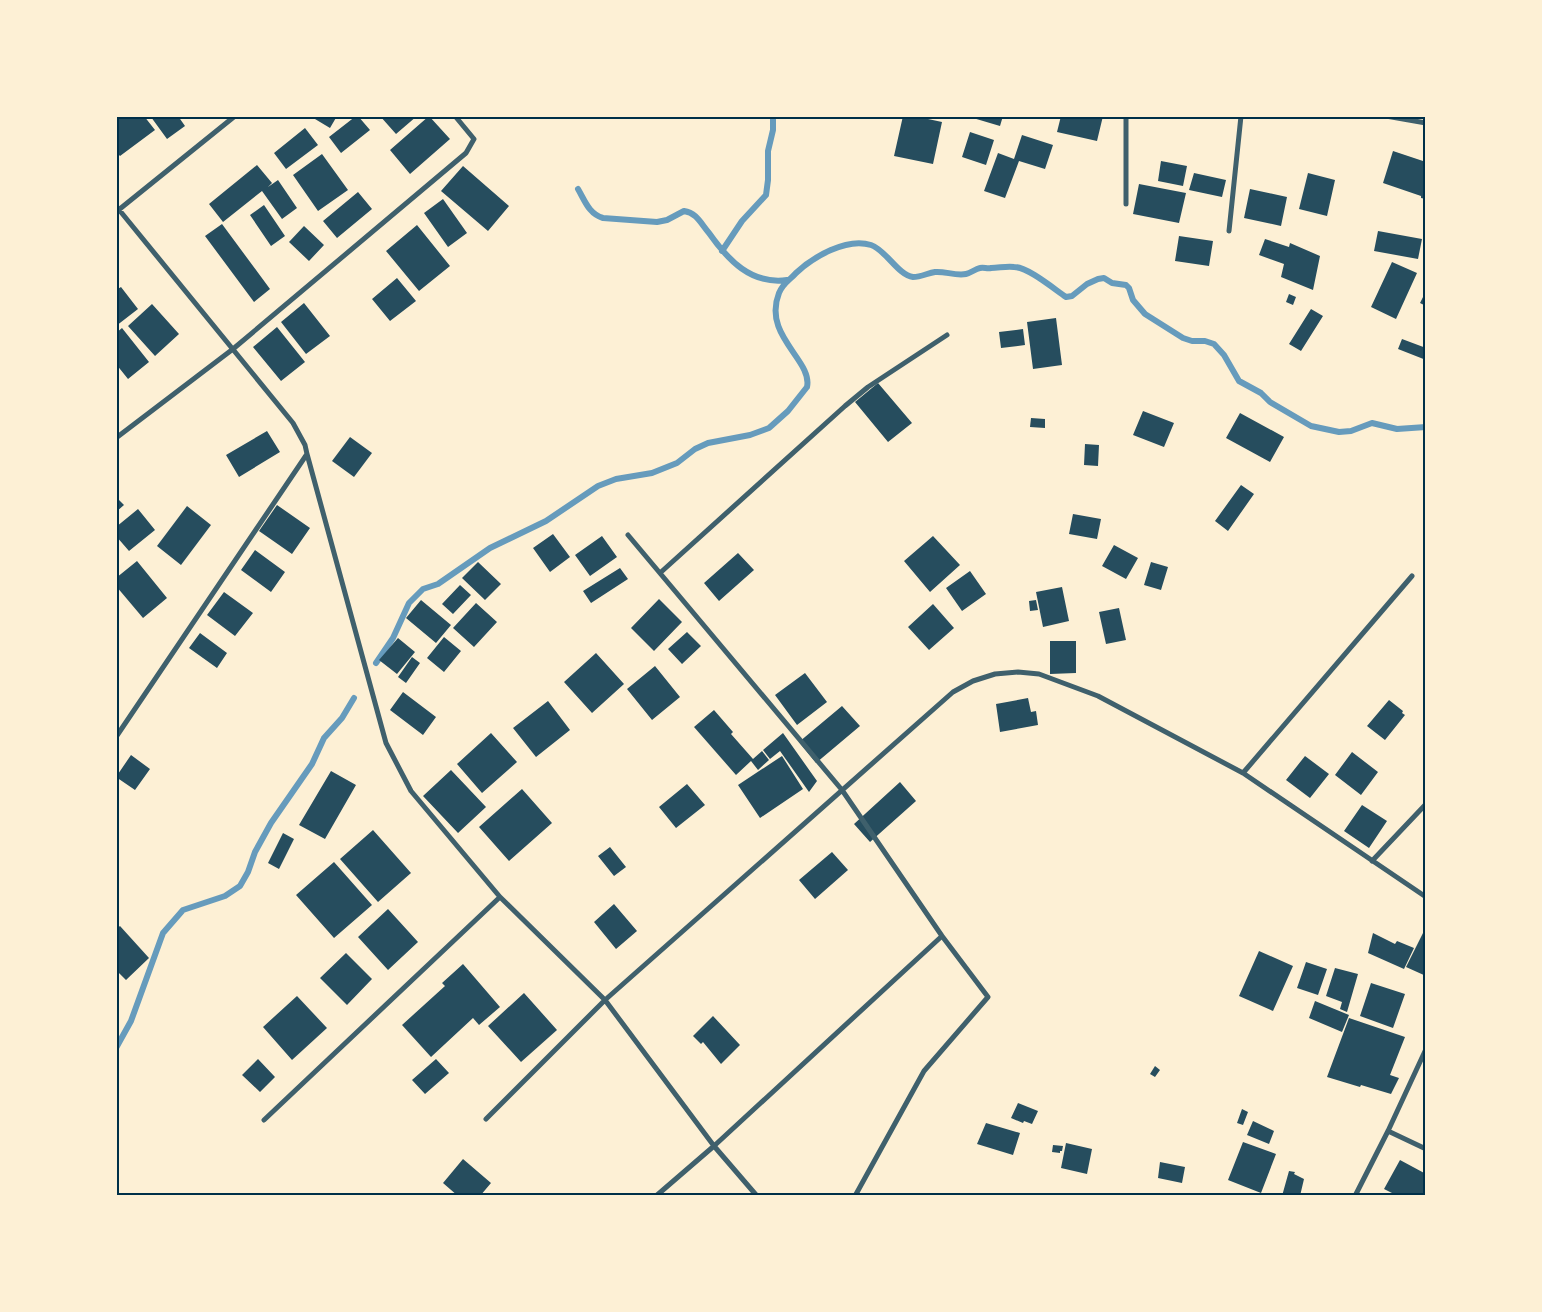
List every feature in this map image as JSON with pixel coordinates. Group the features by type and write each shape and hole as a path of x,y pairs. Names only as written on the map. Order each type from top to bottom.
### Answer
{"street":[{"path":"235,116 117,209 293,423 305,445 386,743 411,791 500,897 605,1000 714,1146 757,1196"},
{"path":"116,438 233,349 466,153 474,139 455,116"},
{"path":"1126,116 1126,204"},
{"path":"1229,231 1241,116"},
{"path":"1386,116 1426,123"},
{"path":"660,573 845,406 868,387 947,335"},
{"path":"116,737 307,454"},
{"path":"628,535 842,790 942,936 988,997 924,1071 854,1196"},
{"path":"1243,773 1412,576"},
{"path":"486,1119 605,1000 953,692 973,681 995,674 1018,672 1039,674 1098,696 1243,773 1426,897"},
{"path":"1372,861 1426,804"},
{"path":"264,1120 500,897"},
{"path":"656,1196 714,1146 942,936"},
{"path":"1355,1196 1426,1049"},
{"path":"1388,1131 1426,1149"}],"building":[{"path":"116,116 144,116 155,130 120,156 116,152"},
{"path":"152,116 178,116 185,126 167,139"},
{"path":"310,116 337,116 330,128"},
{"path":"356,116 370,130 341,153 329,137"},
{"path":"380,116 417,116 396,134"},
{"path":"429,116 450,139 410,174 390,150"},
{"path":"903,116 914,116 942,122 933,164 894,156"},
{"path":"974,116 1003,116 1000,126 973,118"},
{"path":"1061,116 1103,116 1097,141 1057,132"},
{"path":"305,128 318,145 286,169 274,153"},
{"path":"970,132 994,140 986,165 962,157"},
{"path":"1022,135 1053,145 1045,169 1019,161 1005,198 984,191 998,153 1014,159"},
{"path":"1393,151 1426,162 1426,199 1383,183"},
{"path":"322,154 348,190 318,211 293,175"},
{"path":"1161,161 1187,166 1183,186 1158,181"},
{"path":"257,165 272,183 268,187 278,180 297,208 282,219 262,191 223,222 209,204"},
{"path":"463,166 509,206 488,231 441,191"},
{"path":"1194,173 1226,180 1222,197 1189,190"},
{"path":"1308,173 1335,180 1327,216 1299,209"},
{"path":"1139,184 1186,193 1179,223 1133,214"},
{"path":"1250,189 1287,197 1281,226 1244,218"},
{"path":"358,192 372,209 337,238 323,221"},
{"path":"443,199 467,233 448,247 424,213"},
{"path":"264,205 285,236 271,246 250,215"},
{"path":"222,224 270,289 254,302 205,236"},
{"path":"417,225 450,266 419,291 386,251"},
{"path":"304,226 324,245 309,261 289,242"},
{"path":"1378,231 1422,239 1418,259 1374,251"},
{"path":"1179,236 1213,241 1209,266 1175,261"},
{"path":"1265,239 1289,247 1290,243 1320,256 1313,290 1281,277 1284,264 1259,255"},
{"path":"1392,262 1417,273 1396,319 1371,307"},
{"path":"397,278 416,301 390,321 372,299"},
{"path":"121,287 138,309 116,326 116,290"},
{"path":"1426,291 1426,306 1420,303"},
{"path":"1289,294 1296,297 1293,305 1286,302"},
{"path":"304,303 330,336 306,354 281,322"},
{"path":"152,304 179,334 155,356 128,326"},
{"path":"1311,309 1323,316 1301,351 1289,344"},
{"path":"1056,318 1062,365 1033,369 1027,322"},
{"path":"277,327 305,362 281,381 253,347"},
{"path":"122,328 149,362 128,379 116,364 116,333"},
{"path":"1023,329 1025,345 1001,348 999,332"},
{"path":"1402,339 1426,348 1426,360 1398,349"},
{"path":"878,383 912,423 888,442 855,402"},
{"path":"1143,411 1174,423 1164,447 1133,435"},
{"path":"1240,413 1284,437 1270,462 1226,438"},
{"path":"1031,418 1045,419 1045,428 1030,427"},
{"path":"267,431 280,452 239,477 226,455"},
{"path":"350,437 372,453 354,477 332,461"},
{"path":"1085,444 1099,445 1098,466 1084,465"},
{"path":"1241,485 1254,494 1228,531 1215,521"},
{"path":"116,497 124,505 116,512"},
{"path":"277,505 310,528 292,554 259,531"},
{"path":"187,506 211,525 181,565 157,546"},
{"path":"138,509 155,530 129,551 116,536 116,527"},
{"path":"1073,514 1101,519 1097,539 1069,534"},
{"path":"553,534 570,557 550,572 533,548"},
{"path":"602,536 617,557 590,576 575,555"},
{"path":"933,536 960,565 930,592 904,561"},
{"path":"1114,545 1138,558 1126,579 1102,566"},
{"path":"255,550 285,572 271,592 241,570"},
{"path":"738,553 754,570 719,601 704,583"},
{"path":"137,561 167,598 143,618 116,586 116,578"},
{"path":"478,562 501,584 485,600 462,578"},
{"path":"1151,562 1168,567 1161,590 1144,585"},
{"path":"620,568 628,579 591,603 583,591"},
{"path":"970,571 986,594 962,611 946,588"},
{"path":"460,585 471,595 453,614 442,604"},
{"path":"1062,587 1069,621 1043,627 1036,592"},
{"path":"224,592 253,613 235,636 207,615"},
{"path":"659,599 682,622 654,651 631,628"},
{"path":"421,600 451,625 436,643 406,618"},
{"path":"1036,600 1038,610 1030,611 1029,601"},
{"path":"476,603 497,622 474,647 453,628"},
{"path":"933,604 954,628 929,650 908,627"},
{"path":"1119,608 1126,640 1106,644 1099,612"},
{"path":"687,632 701,646 682,664 668,649"},
{"path":"200,633 227,653 217,668 189,648"},
{"path":"444,637 461,651 444,672 427,658"},
{"path":"398,638 415,652 397,674 379,660"},
{"path":"1050,641 1076,641 1076,673 1050,674"},
{"path":"596,653 624,684 592,713 564,682"},
{"path":"412,657 420,663 406,683 398,677"},
{"path":"655,666 680,697 652,720 627,689"},
{"path":"805,673 827,702 797,725 775,695"},
{"path":"403,692 436,717 423,735 390,710"},
{"path":"1028,698 1031,712 1036,711 1038,725 1000,732 996,704"},
{"path":"1389,700 1403,711 1402,713 1405,715 1385,740 1367,726"},
{"path":"548,701 570,730 536,757 513,728"},
{"path":"842,706 860,726 816,763 799,742"},
{"path":"714,710 733,732 731,734 753,759 762,751 769,760 758,770 751,761 736,775 694,727"},
{"path":"491,733 517,762 482,793 457,764"},
{"path":"783,733 817,781 809,792 780,751 770,759 763,750"},
{"path":"1352,752 1378,772 1361,795 1335,775"},
{"path":"131,755 150,769 135,790 116,777"},
{"path":"782,756 803,789 760,818 738,785"},
{"path":"1305,756 1329,774 1310,798 1286,780"},
{"path":"451,770 486,807 458,833 423,796"},
{"path":"331,771 356,785 325,839 299,825"},
{"path":"900,782 916,801 870,842 854,824"},
{"path":"687,784 705,805 676,828 659,807"},
{"path":"522,789 552,823 509,861 479,827"},
{"path":"1362,805 1387,821 1369,848 1344,831"},
{"path":"373,830 411,873 378,902 340,859"},
{"path":"283,833 294,839 279,869 268,863"},
{"path":"610,847 626,867 614,876 598,856"},
{"path":"832,852 848,870 815,899 799,880"},
{"path":"334,862 372,905 334,938 296,895"},
{"path":"614,904 637,931 616,949 594,922"},
{"path":"388,909 418,942 388,970 358,937"},
{"path":"120,926 149,958 126,980 116,970 116,929"},
{"path":"1426,927 1426,976 1406,967"},
{"path":"1373,933 1395,944 1397,941 1414,948 1404,969 1368,953"},
{"path":"1259,951 1293,966 1273,1011 1239,996"},
{"path":"346,953 372,979 347,1005 320,978"},
{"path":"1306,962 1327,969 1318,995 1297,988"},
{"path":"463,964 500,1007 479,1025 473,1018 431,1057 402,1025 445,986 442,983"},
{"path":"1335,968 1358,974 1347,1012 1340,1009 1342,1002 1326,996"},
{"path":"1371,983 1405,994 1393,1028 1360,1016"},
{"path":"524,993 557,1030 521,1062 488,1026"},
{"path":"297,996 327,1028 292,1060 263,1027"},
{"path":"1315,1001 1349,1015 1342,1032 1309,1018"},
{"path":"713,1016 740,1045 721,1064 703,1042 701,1044 693,1036"},
{"path":"1349,1018 1405,1037 1390,1075 1399,1078 1391,1094 1327,1077"},
{"path":"258,1059 275,1077 260,1092 242,1075"},
{"path":"436,1059 449,1073 425,1094 412,1080"},
{"path":"1155,1066 1160,1070 1155,1077 1150,1074"},
{"path":"1018,1103 1038,1111 1032,1124 1024,1121 1023,1123 1011,1118"},
{"path":"1242,1109 1248,1112 1243,1125 1237,1123"},
{"path":"1253,1121 1274,1131 1269,1144 1247,1135"},
{"path":"986,1123 1020,1133 1013,1155 977,1144"},
{"path":"1243,1142 1276,1154 1261,1193 1228,1180"},
{"path":"1066,1143 1092,1149 1087,1174 1061,1168"},
{"path":"1053,1145 1063,1146 1062,1151 1060,1153 1052,1152"},
{"path":"463,1159 491,1183 480,1196 458,1196 443,1183"},
{"path":"1400,1160 1426,1174 1426,1196 1398,1196 1384,1189"},
{"path":"1160,1162 1185,1167 1182,1183 1158,1178"},
{"path":"1289,1171 1295,1172 1294,1174 1304,1179 1300,1196 1282,1196"}],"waterway":[{"path":"722,251 742,221 766,195 768,151 773,130 773,116"},
{"path":"578,189 591,210 603,218 657,222 667,220 684,211 688,212 698,219 724,252 742,268 762,279 774,281 787,280"},
{"path":"376,663 393,638 409,603 423,589 438,584 490,548 546,521 598,486 616,479 652,473 677,463 695,449 708,443 750,435 769,428 788,411 807,387 807,377 803,367 782,335 777,322 776,308 779,293 782,287 803,267 821,255 841,246 862,243 871,245 882,252 902,272 913,277 935,272 962,274 981,268 1020,268 1033,274 1066,297 1072,296 1087,284 1104,278 1112,283 1126,285 1133,300 1145,314 1183,338 1214,344 1224,355 1239,381 1311,426 1339,432 1351,431 1372,423 1397,429 1426,427"},
{"path":"116,1048 131,1021 163,933 183,910 225,896 240,886 248,872 255,852 271,823 312,764 324,738 342,718 354,698"}]}
